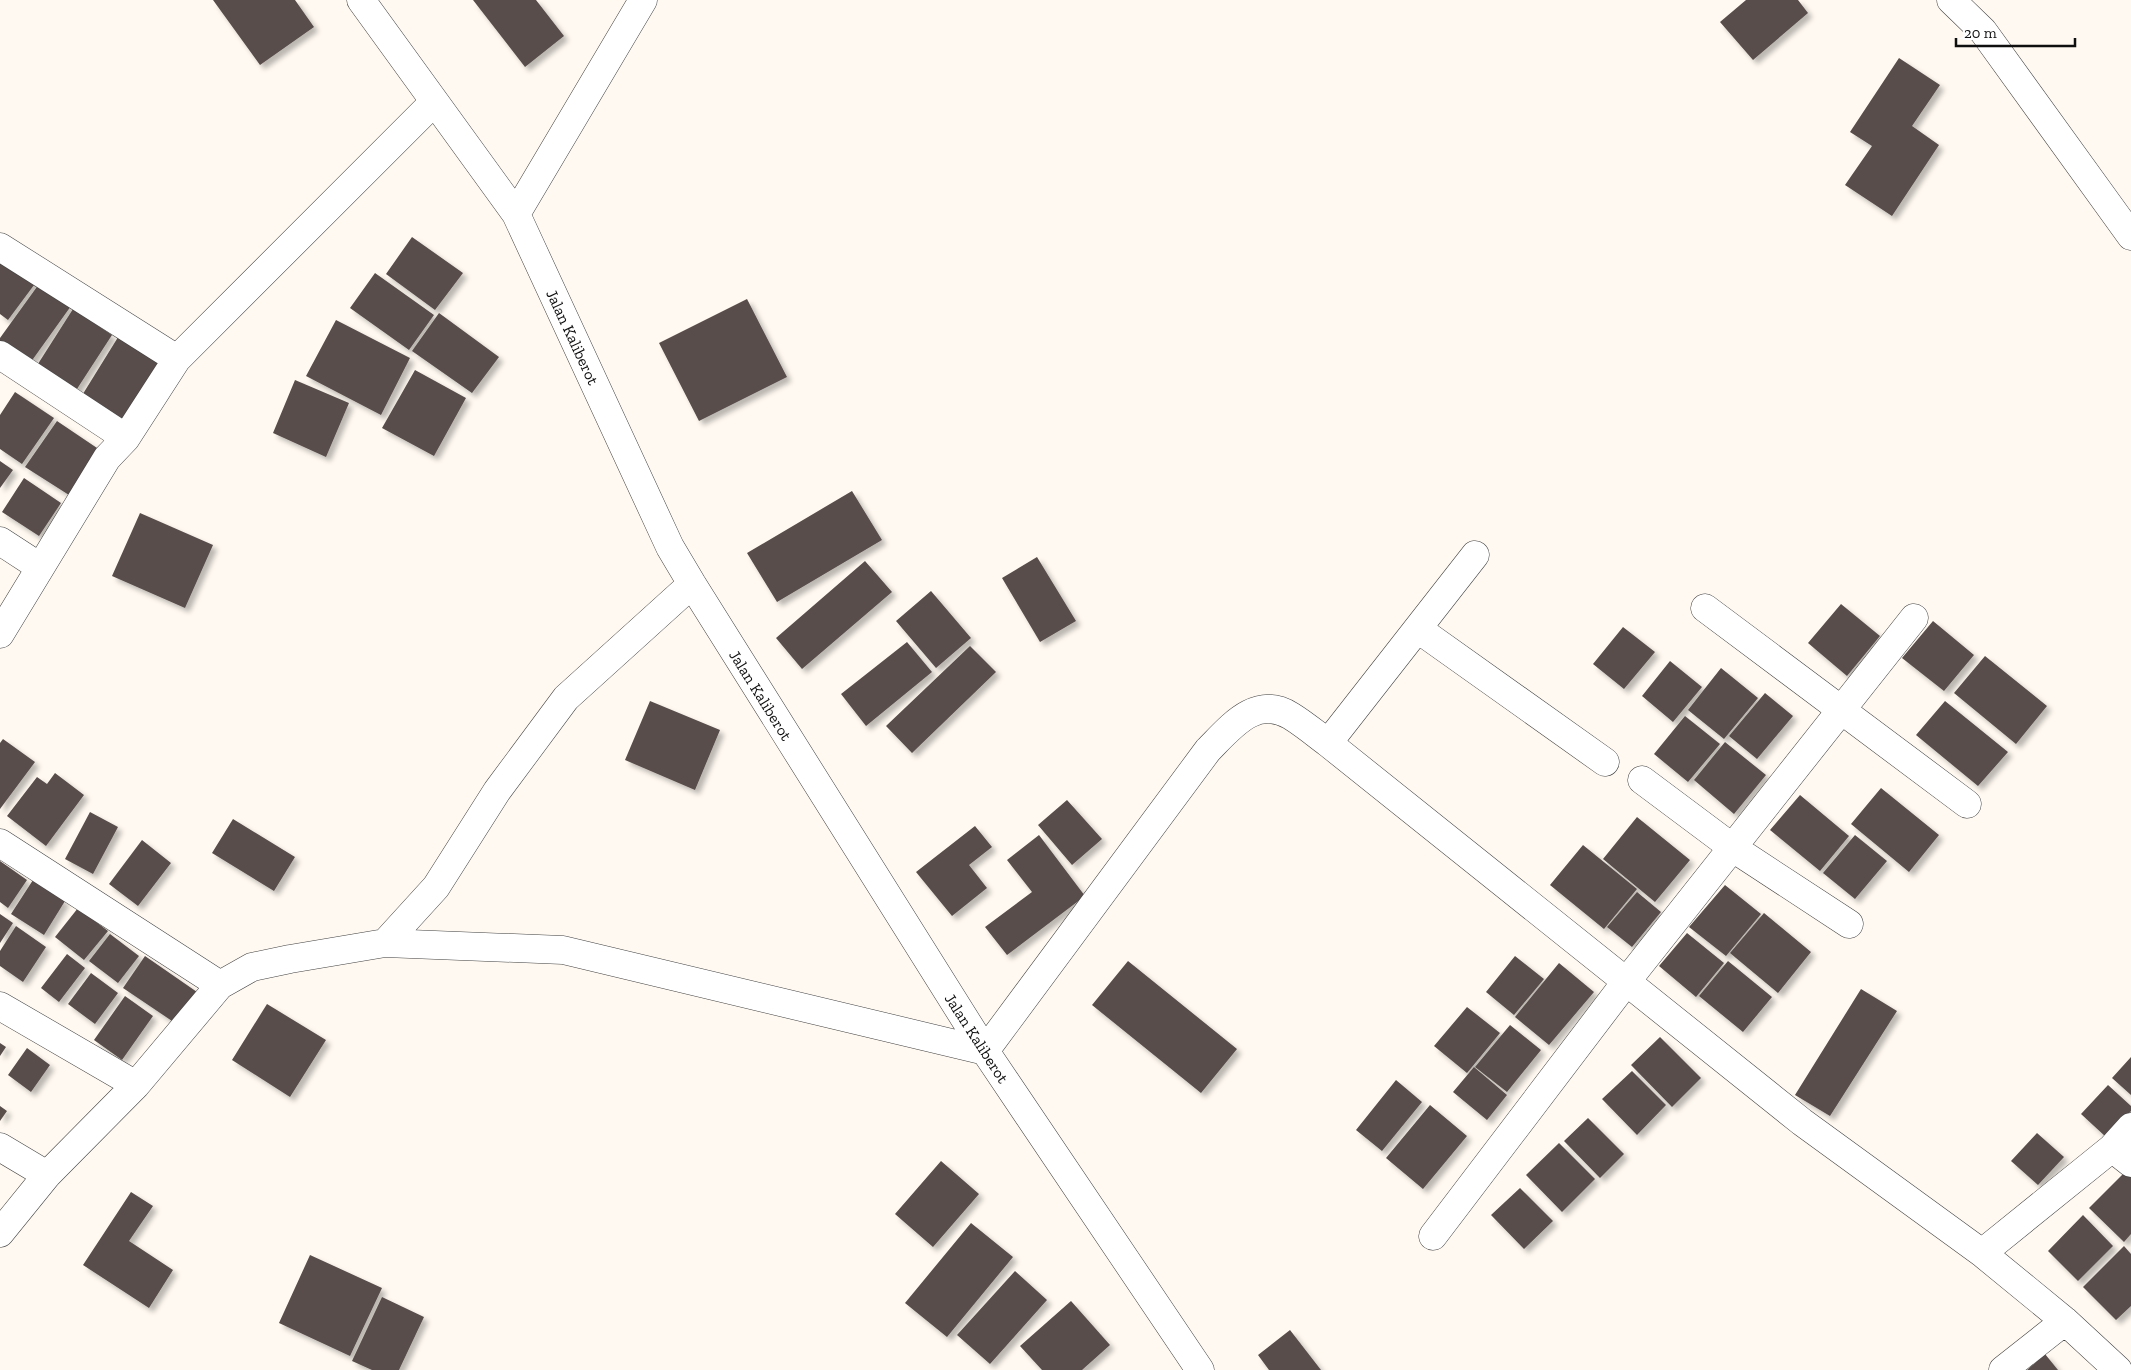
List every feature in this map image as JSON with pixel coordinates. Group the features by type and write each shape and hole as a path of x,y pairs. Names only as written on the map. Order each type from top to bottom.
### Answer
{"street":[{"name":"Jalan Kaliberot","path":"361,0 516,214 670,547 692,584 985,1051 1200,1370"},
{"path":"516,214 643,0"},
{"path":"1951,0 1982,31 2131,236"},
{"path":"0,634 107,458 126,438 177,359 434,102"},
{"path":"0,247 177,359"},
{"path":"0,355 126,438"},
{"path":"0,541 40,567"},
{"path":"1328,743 1475,555"},
{"path":"385,943 436,887 497,792 566,698 692,584"},
{"path":"1705,608 1967,804"},
{"path":"1433,1236 1626,982 1914,618"},
{"path":"1418,629 1605,762"},
{"path":"0,1233 47,1175 136,1085 220,985 252,967 385,943 562,950 985,1051 1208,750 1230,728 1250,712 1265,708 1289,714 1328,743 1802,1122 1982,1253 2066,1321 2118,1370"},
{"path":"1642,780 1733,848 1848,924"},
{"path":"0,843 220,985"},
{"path":"0,1006 136,1085"},
{"path":"1982,1253 2122,1156 2131,1127"},
{"path":"0,1147 47,1175"},
{"path":"2003,1370 2066,1321"}],"building":[{"path":"213,0 295,0 314,27 260,65"},
{"path":"473,0 536,0 564,36 525,67"},
{"path":"1746,0 1798,0 1808,13 1753,60 1720,22"},
{"path":"1899,58 1940,85 1912,126 1939,145 1892,216 1845,185 1872,146 1850,132"},
{"path":"412,237 463,273 435,310 386,274"},
{"path":"0,258 37,281 8,320 0,314"},
{"path":"375,273 434,315 409,350 350,308"},
{"path":"39,284 71,306 28,366 0,346 0,338"},
{"path":"747,299 787,377 699,421 659,343"},
{"path":"73,309 112,335 75,392 36,367"},
{"path":"439,313 499,357 472,393 412,351"},
{"path":"336,320 410,358 381,415 306,376"},
{"path":"120,334 165,361 125,425 81,397"},
{"path":"415,370 466,398 434,456 382,428"},
{"path":"295,380 349,403 326,457 273,433"},
{"path":"15,392 54,418 22,464 0,449 0,415"},
{"path":"57,421 100,450 69,495 25,467"},
{"path":"0,461 13,470 0,488"},
{"path":"24,478 61,503 39,536 2,512"},
{"path":"852,491 882,540 777,602 747,553"},
{"path":"140,513 213,545 185,608 112,576"},
{"path":"1037,557 1076,621 1040,642 1002,578"},
{"path":"865,561 892,592 802,669 776,638"},
{"path":"931,591 971,638 936,668 896,621"},
{"path":"1841,604 1880,636 1847,676 1808,643"},
{"path":"1933,621 1974,655 1944,691 1902,658"},
{"path":"1623,627 1655,652 1624,689 1593,664"},
{"path":"907,642 932,672 866,726 841,694"},
{"path":"970,646 996,672 912,753 886,726"},
{"path":"1985,656 2047,706 2016,744 1954,693"},
{"path":"1670,661 1702,687 1673,722 1642,696"},
{"path":"1721,668 1758,698 1724,739 1688,710"},
{"path":"1765,693 1793,716 1757,759 1729,736"},
{"path":"650,701 720,730 695,790 625,760"},
{"path":"1945,701 2008,752 1978,786 1916,735"},
{"path":"1685,716 1720,744 1688,782 1654,754"},
{"path":"3,739 35,762 0,809 0,743"},
{"path":"1725,742 1766,775 1734,814 1694,780"},
{"path":"55,773 84,795 46,846 7,816 37,777 47,784"},
{"path":"1881,788 1939,835 1909,872 1851,824"},
{"path":"1800,795 1849,836 1820,871 1770,830"},
{"path":"1067,800 1102,839 1072,865 1038,825"},
{"path":"90,812 118,827 93,874 65,859"},
{"path":"1637,817 1690,860 1655,902 1603,859"},
{"path":"233,819 295,857 274,891 212,853"},
{"path":"975,826 992,847 969,865 987,888 952,916 916,872"},
{"path":"1039,835 1085,896 1007,955 985,927 1032,892 1007,860"},
{"path":"1855,835 1887,861 1855,899 1823,873"},
{"path":"142,840 171,863 138,906 109,884"},
{"path":"1583,845 1637,889 1604,929 1550,885"},
{"path":"0,861 27,880 8,908 0,902"},
{"path":"33,880 65,901 44,935 11,914"},
{"path":"1725,885 1761,914 1726,956 1689,927"},
{"path":"1637,892 1661,912 1632,947 1607,927"},
{"path":"78,908 108,931 84,960 55,937"},
{"path":"1764,913 1811,952 1778,993 1730,953"},
{"path":"0,914 13,923 0,943"},
{"path":"16,926 46,947 23,982 0,966 0,951"},
{"path":"1687,933 1724,963 1696,997 1659,966"},
{"path":"110,934 139,956 118,983 89,961"},
{"path":"67,954 85,968 59,1002 41,988"},
{"path":"145,956 197,992 175,1023 123,988"},
{"path":"1515,956 1544,979 1514,1015 1486,992"},
{"path":"1128,961 1237,1049 1201,1093 1092,1005"},
{"path":"1728,961 1772,997 1743,1032 1699,996"},
{"path":"1559,963 1594,992 1549,1045 1515,1017"},
{"path":"91,973 118,993 95,1024 68,1004"},
{"path":"1861,989 1897,1011 1830,1116 1795,1095"},
{"path":"125,996 153,1016 122,1060 94,1040"},
{"path":"267,1004 326,1040 290,1097 232,1060"},
{"path":"1467,1007 1500,1033 1467,1073 1434,1046"},
{"path":"1510,1025 1541,1050 1507,1092 1475,1067"},
{"path":"1660,1037 1701,1078 1672,1107 1631,1065"},
{"path":"0,1043 6,1047 0,1056"},
{"path":"27,1048 50,1065 31,1092 8,1075"},
{"path":"2131,1057 2131,1095 2112,1078"},
{"path":"1474,1067 1507,1095 1487,1120 1453,1092"},
{"path":"1632,1071 1666,1105 1637,1135 1602,1099"},
{"path":"1396,1080 1422,1102 1382,1151 1356,1130"},
{"path":"2108,1085 2131,1106 2131,1111 2106,1137 2081,1114"},
{"path":"1430,1105 1467,1136 1423,1189 1386,1158"},
{"path":"0,1106 7,1111 0,1121"},
{"path":"1588,1118 1624,1154 1600,1178 1564,1141"},
{"path":"2037,1133 2064,1157 2038,1185 2011,1161"},
{"path":"1559,1143 1595,1179 1562,1212 1526,1175"},
{"path":"941,1161 979,1194 933,1247 895,1214"},
{"path":"2126,1171 2131,1177 2131,1234 2124,1242 2089,1208"},
{"path":"1520,1188 1553,1221 1524,1249 1491,1215"},
{"path":"131,1192 153,1206 129,1241 173,1270 149,1308 83,1265"},
{"path":"2083,1215 2113,1246 2078,1281 2048,1251"},
{"path":"971,1223 1013,1257 947,1337 905,1303"},
{"path":"2124,1246 2131,1254 2131,1306 2116,1320 2083,1287"},
{"path":"310,1255 382,1288 350,1356 279,1323"},
{"path":"1015,1271 1047,1300 990,1364 957,1335"},
{"path":"382,1297 424,1317 399,1370 372,1370 352,1361"},
{"path":"1071,1301 1110,1345 1082,1370 1042,1370 1020,1346"},
{"path":"1290,1330 1321,1370 1269,1370 1258,1355"},
{"path":"2045,1354 2058,1370 2027,1370"}]}
